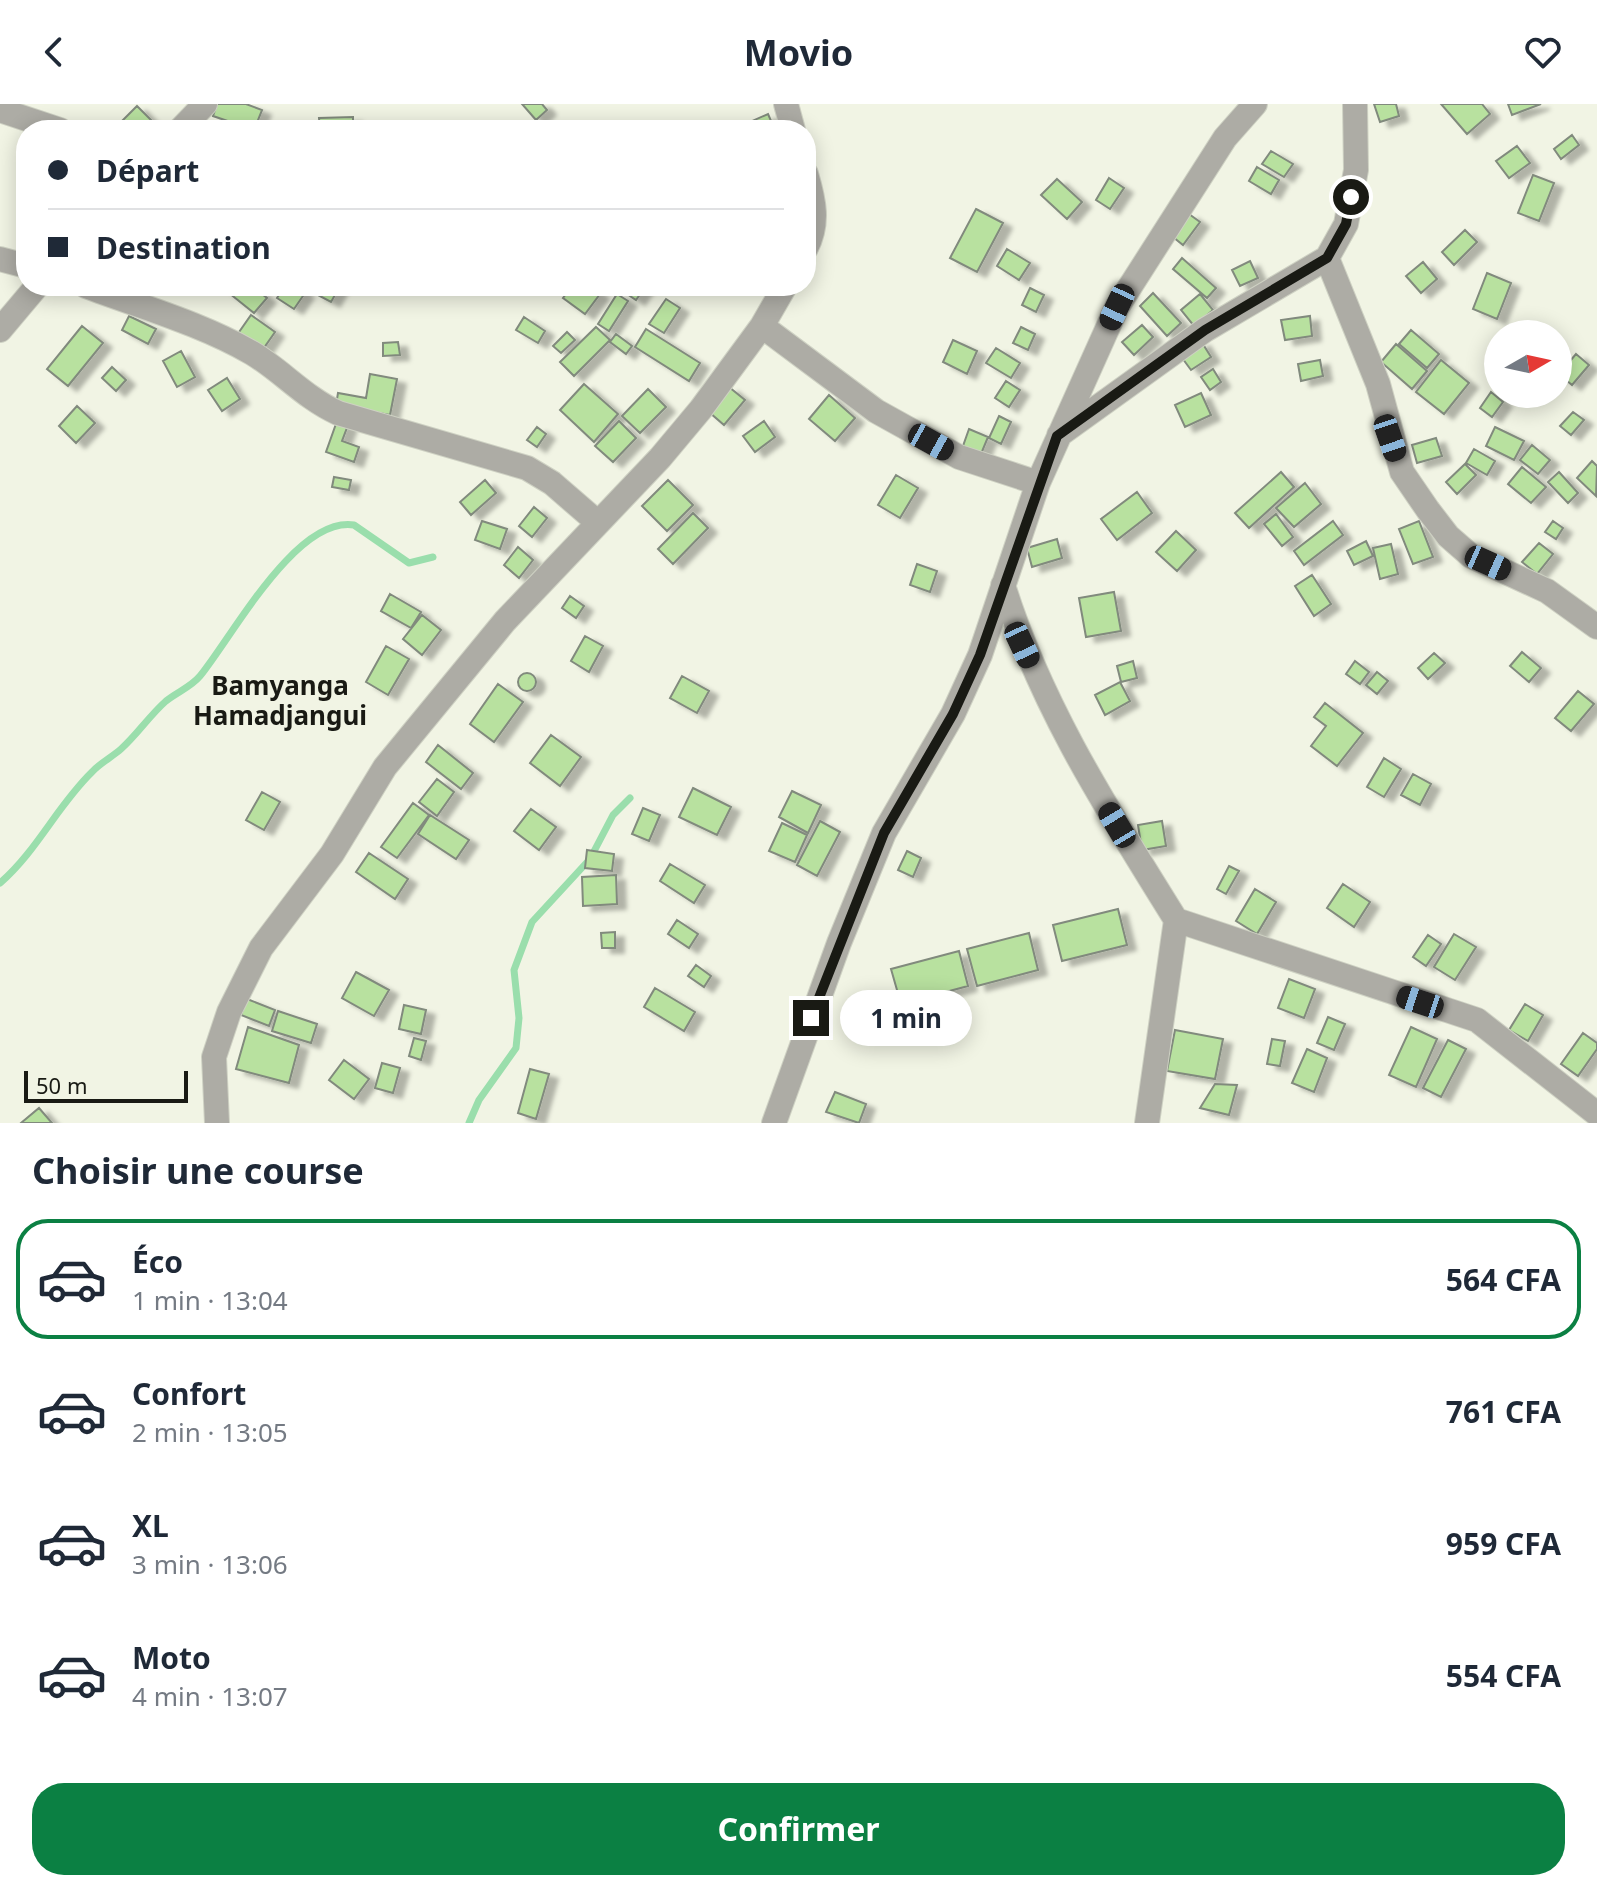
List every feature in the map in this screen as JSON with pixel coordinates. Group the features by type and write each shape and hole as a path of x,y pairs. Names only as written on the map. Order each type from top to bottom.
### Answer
{"street":[{"path":"190,120 205,104"},
{"path":"774,1123 839,943 884,833 953,714 980,655 1038,483 1117,307 1225,138 1255,104"},
{"path":"1057,436 1205,330 1327,258 1346,224 1356,170 1355,104"},
{"path":"0,110 30,120"},
{"path":"1327,258 1378,384 1402,472 1428,510 1448,536 1471,556 1547,591 1597,627"},
{"path":"0,330 29,296"},
{"path":"112,296 229,341 275,368 319,404 338,413 527,468 552,483 597,522"},
{"path":"217,1123 214,1057 229,1012 261,948 332,854 385,767 505,621 660,458 762,326 779,296"},
{"path":"762,326 889,419 959,457 1038,483"},
{"path":"1003,585 1022,645 1066,739 1176,920 1147,1123"},
{"path":"1176,920 1477,1020 1597,1114"}],"building":[{"path":"217,104 246,104 262,110 258,120 225,120 213,116"},
{"path":"522,104 542,104 547,110 536,120"},
{"path":"1374,104 1396,104 1399,116 1380,122"},
{"path":"1441,104 1482,104 1490,114 1467,134"},
{"path":"1508,104 1541,104 1512,115"},
{"path":"137,106 151,120 123,120"},
{"path":"768,114 771,120 754,120"},
{"path":"353,117 353,120 319,120"},
{"path":"1572,135 1579,145 1561,159 1554,149"},
{"path":"1517,146 1530,163 1509,178 1496,161"},
{"path":"1271,151 1293,164 1284,177 1262,164"},
{"path":"1257,167 1279,180 1271,194 1249,181"},
{"path":"1533,175 1554,183 1539,221 1518,213"},
{"path":"1109,178 1124,188 1110,209 1096,200"},
{"path":"1057,179 1082,202 1067,219 1041,195"},
{"path":"976,209 1003,223 977,272 950,258"},
{"path":"1189,214 1200,222 1183,245 1173,237"},
{"path":"1465,230 1477,242 1454,265 1442,252"},
{"path":"1007,249 1030,263 1019,280 997,266"},
{"path":"1182,258 1216,288 1207,298 1173,269"},
{"path":"1250,261 1258,278 1240,286 1232,270"},
{"path":"1423,262 1437,279 1421,293 1406,276"},
{"path":"1487,273 1511,283 1497,319 1473,309"},
{"path":"1030,288 1044,295 1036,312 1022,305"},
{"path":"1153,293 1181,323 1167,336 1140,306"},
{"path":"1200,294 1213,310 1194,326 1181,310"},
{"path":"233,296 267,298 254,313"},
{"path":"278,296 303,296 294,309"},
{"path":"320,296 334,296 331,302"},
{"path":"564,296 598,296 585,314 563,298"},
{"path":"616,296 628,301 609,331 598,324"},
{"path":"666,299 680,308 664,333 649,324"},
{"path":"251,315 275,332 261,352 237,335"},
{"path":"129,316 156,329 148,344 122,330"},
{"path":"1310,316 1312,336 1285,340 1281,320"},
{"path":"524,317 545,331 538,343 516,330"},
{"path":"1142,325 1153,337 1134,355 1122,342"},
{"path":"82,326 103,343 68,386 47,369"},
{"path":"596,327 610,340 574,376 560,362"},
{"path":"1021,327 1035,334 1028,350 1013,343"},
{"path":"646,329 700,363 689,381 635,347"},
{"path":"1411,330 1439,354 1427,368 1399,344"},
{"path":"567,332 575,340 561,353 553,346"},
{"path":"616,334 632,346 626,354 610,342"},
{"path":"953,340 977,351 967,374 943,362"},
{"path":"1201,341 1211,357 1191,370 1180,355"},
{"path":"398,342 400,355 383,356 383,343"},
{"path":"1396,344 1427,371 1412,389 1381,362"},
{"path":"996,348 1020,363 1011,378 986,363"},
{"path":"181,351 195,377 177,387 163,361"},
{"path":"1576,354 1589,365 1572,385 1572,359"},
{"path":"1320,360 1323,376 1301,381 1298,364"},
{"path":"1441,360 1469,383 1444,414 1416,392"},
{"path":"112,367 126,380 116,391 102,378"},
{"path":"1213,369 1221,382 1210,390 1201,377"},
{"path":"370,374 397,379 390,415 336,405 338,393 366,398"},
{"path":"227,378 240,399 222,411 208,390"},
{"path":"1006,381 1020,390 1009,407 995,398"},
{"path":"584,384 618,414 594,442 560,410"},
{"path":"729,387 745,400 724,425 709,412"},
{"path":"648,389 666,407 640,433 622,416"},
{"path":"1201,393 1211,415 1185,427 1175,405"},
{"path":"829,395 855,418 835,441 809,419"},
{"path":"1484,402 1484,408 1499,408 1492,417 1480,408"},
{"path":"77,406 95,423 76,443 59,426"},
{"path":"1573,412 1584,420 1571,435 1560,426"},
{"path":"999,416 1011,422 1001,444 989,438"},
{"path":"337,421 348,425 342,441 359,447 354,462 326,452"},
{"path":"619,421 636,438 613,462 595,446"},
{"path":"764,421 775,437 755,452 743,436"},
{"path":"537,427 546,434 537,447 527,440"},
{"path":"1495,427 1524,441 1514,460 1486,446"},
{"path":"969,429 988,437 981,454 963,446"},
{"path":"1436,438 1442,456 1417,463 1412,445"},
{"path":"1532,445 1550,460 1538,474 1520,460"},
{"path":"1474,449 1495,461 1487,475 1466,463"},
{"path":"1592,461 1597,466 1596,496 1577,478"},
{"path":"1465,464 1476,475 1457,494 1446,482"},
{"path":"1522,467 1546,487 1531,503 1508,484"},
{"path":"1281,472 1294,487 1249,528 1235,513"},
{"path":"1559,472 1578,493 1568,503 1548,482"},
{"path":"896,475 918,488 900,518 878,505"},
{"path":"334,477 351,480 349,490 332,487"},
{"path":"485,480 496,493 471,515 460,502"},
{"path":"668,480 693,505 667,531 642,506"},
{"path":"1305,483 1321,504 1294,527 1276,508"},
{"path":"1137,492 1152,513 1117,540 1101,519"},
{"path":"534,507 547,518 532,537 519,526"},
{"path":"693,513 708,528 673,564 658,549"},
{"path":"1276,514 1293,537 1282,546 1264,524"},
{"path":"482,521 507,529 500,549 475,540"},
{"path":"1333,521 1343,535 1304,565 1294,551"},
{"path":"1419,521 1433,557 1413,564 1399,529"},
{"path":"1553,521 1563,528 1556,539 1545,532"},
{"path":"1176,531 1196,550 1177,571 1156,552"},
{"path":"1057,539 1062,558 1032,567 1027,548"},
{"path":"1366,541 1373,556 1354,565 1347,551"},
{"path":"1539,543 1553,554 1537,574 1522,562"},
{"path":"1391,544 1398,574 1380,579 1373,548"},
{"path":"518,547 533,560 519,578 504,565"},
{"path":"917,564 937,571 930,592 910,585"},
{"path":"1312,575 1331,604 1314,616 1295,586"},
{"path":"1114,592 1121,631 1086,637 1079,598"},
{"path":"390,594 421,612 411,628 381,611"},
{"path":"570,596 584,606 576,618 562,608"},
{"path":"422,615 441,630 422,655 403,639"},
{"path":"585,636 603,646 589,672 571,661"},
{"path":"386,646 409,659 388,695 366,682"},
{"path":"1522,652 1541,668 1529,682 1510,666"},
{"path":"1434,653 1445,663 1428,679 1418,668"},
{"path":"1133,661 1137,678 1121,682 1117,666"},
{"path":"1355,661 1369,672 1360,684 1346,674"},
{"path":"1377,672 1388,681 1377,694 1366,685"},
{"path":"523,673 531,673 536,682 534,689 523,691 518,686 518,678"},
{"path":"682,676 709,691 697,713 670,698"},
{"path":"1120,682 1130,701 1105,715 1095,695"},
{"path":"498,684 523,702 494,742 470,724"},
{"path":"1578,691 1594,704 1571,731 1555,718"},
{"path":"1325,703 1363,733 1337,766 1311,746 1326,726 1314,717"},
{"path":"551,735 581,757 560,786 530,763"},
{"path":"438,745 473,773 461,789 426,762"},
{"path":"1384,758 1401,769 1384,797 1367,787"},
{"path":"1413,774 1431,784 1420,805 1401,795"},
{"path":"437,779 454,792 437,816 419,802"},
{"path":"693,788 731,807 717,835 679,817"},
{"path":"792,791 821,805 808,833 779,817"},
{"path":"262,792 280,802 264,830 246,820"},
{"path":"413,803 429,815 397,858 381,847"},
{"path":"643,808 660,815 649,841 632,834"},
{"path":"531,809 556,827 539,850 514,831"},
{"path":"430,815 469,840 456,859 418,834"},
{"path":"820,821 840,832 817,876 797,865"},
{"path":"1162,821 1166,846 1142,850 1138,825"},
{"path":"782,823 807,835 795,862 769,851"},
{"path":"587,850 614,854 612,871 585,868"},
{"path":"907,851 921,858 913,877 898,870"},
{"path":"369,853 408,879 395,899 356,872"},
{"path":"670,864 705,885 694,903 660,881"},
{"path":"1229,866 1239,871 1226,894 1217,889"},
{"path":"616,875 617,904 583,906 582,877"},
{"path":"1343,884 1370,902 1354,927 1327,908"},
{"path":"1255,889 1276,902 1257,934 1236,921"},
{"path":"1118,909 1127,945 1062,961 1053,925"},
{"path":"677,920 698,934 689,948 668,934"},
{"path":"615,932 615,948 602,948 601,933"},
{"path":"1029,933 1038,970 977,986 967,949"},
{"path":"1454,934 1476,947 1455,980 1434,967"},
{"path":"1428,935 1441,944 1426,966 1413,957"},
{"path":"959,951 968,986 901,1004 891,969"},
{"path":"696,965 711,976 704,987 688,976"},
{"path":"356,972 389,990 374,1016 342,998"},
{"path":"1289,979 1315,989 1304,1018 1278,1008"},
{"path":"655,988 695,1012 684,1031 644,1007"},
{"path":"247,999 275,1010 269,1026 241,1015"},
{"path":"1525,1004 1543,1015 1528,1041 1509,1030"},
{"path":"404,1005 426,1010 421,1034 399,1029"},
{"path":"278,1011 317,1024 311,1043 272,1031"},
{"path":"1328,1017 1345,1024 1334,1050 1317,1043"},
{"path":"248,1027 299,1045 289,1083 236,1069"},
{"path":"1411,1027 1437,1039 1416,1087 1389,1075"},
{"path":"1175,1030 1223,1039 1215,1079 1167,1071"},
{"path":"1583,1033 1597,1043 1597,1049 1578,1076 1561,1064"},
{"path":"414,1038 426,1041 421,1060 409,1056"},
{"path":"1272,1039 1285,1041 1280,1066 1267,1064"},
{"path":"1448,1040 1466,1049 1441,1097 1423,1088"},
{"path":"1307,1049 1327,1058 1314,1092 1292,1083"},
{"path":"344,1060 369,1079 354,1099 329,1080"},
{"path":"382,1063 400,1068 393,1093 375,1088"},
{"path":"530,1069 549,1074 536,1119 518,1113"},
{"path":"1215,1084 1237,1085 1229,1115 1200,1108"},
{"path":"835,1092 866,1104 859,1123 826,1112"},
{"path":"39,1108 52,1123 21,1123"}],"waterway":[{"path":"0,883 25,857 92,772 127,744 166,701 200,676 267,582 310,539 332,527 354,525 409,563 433,557"},
{"path":"469,1123 479,1100 516,1048 519,1018 514,970 532,922 590,859 613,815 630,798"}],"district":[{"name":"Bamyanga Hamadjangui","path":"280,700"}],"route":[{"path":"811,1018 884,833 953,714 980,655 1057,436 1205,330 1327,258 1346,224 1351,197"}]}
